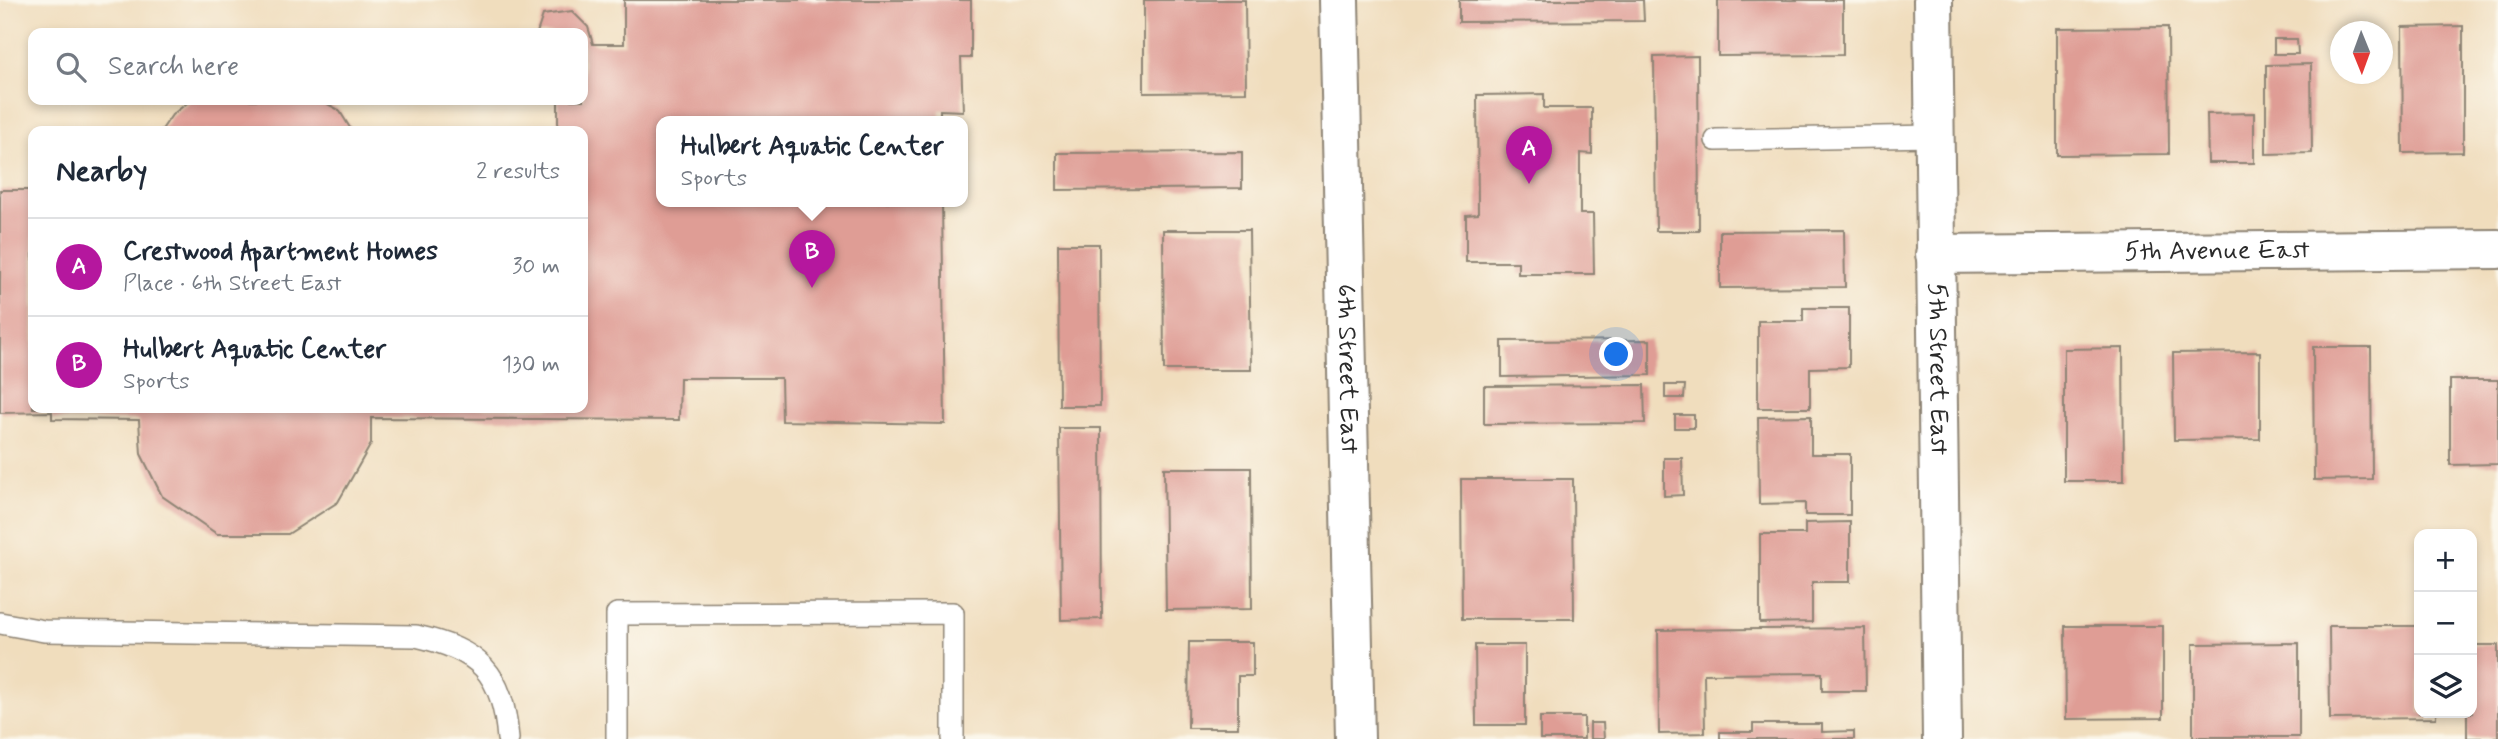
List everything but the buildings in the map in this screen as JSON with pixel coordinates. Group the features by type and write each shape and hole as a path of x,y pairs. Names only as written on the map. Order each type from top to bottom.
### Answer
{"street":[{"name":"6th Street East","path":"1339,0 1355,739"},
{"name":"5th Street East","path":"1933,0 1942,739"},
{"name":"5th Avenue East","path":"1935,254 2498,248"}],"lane":[{"path":"1716,140 1934,136"},
{"path":"617,739 617,614 940,613 953,613 953,739"},
{"path":"0,623 44,631 416,636 452,644 478,661 497,685 508,739"}],"place":[{"name":"Crestwood Apartment Homes","path":"1529,184"},
{"name":"Hulbert Aquatic Center","path":"812,288"}]}
